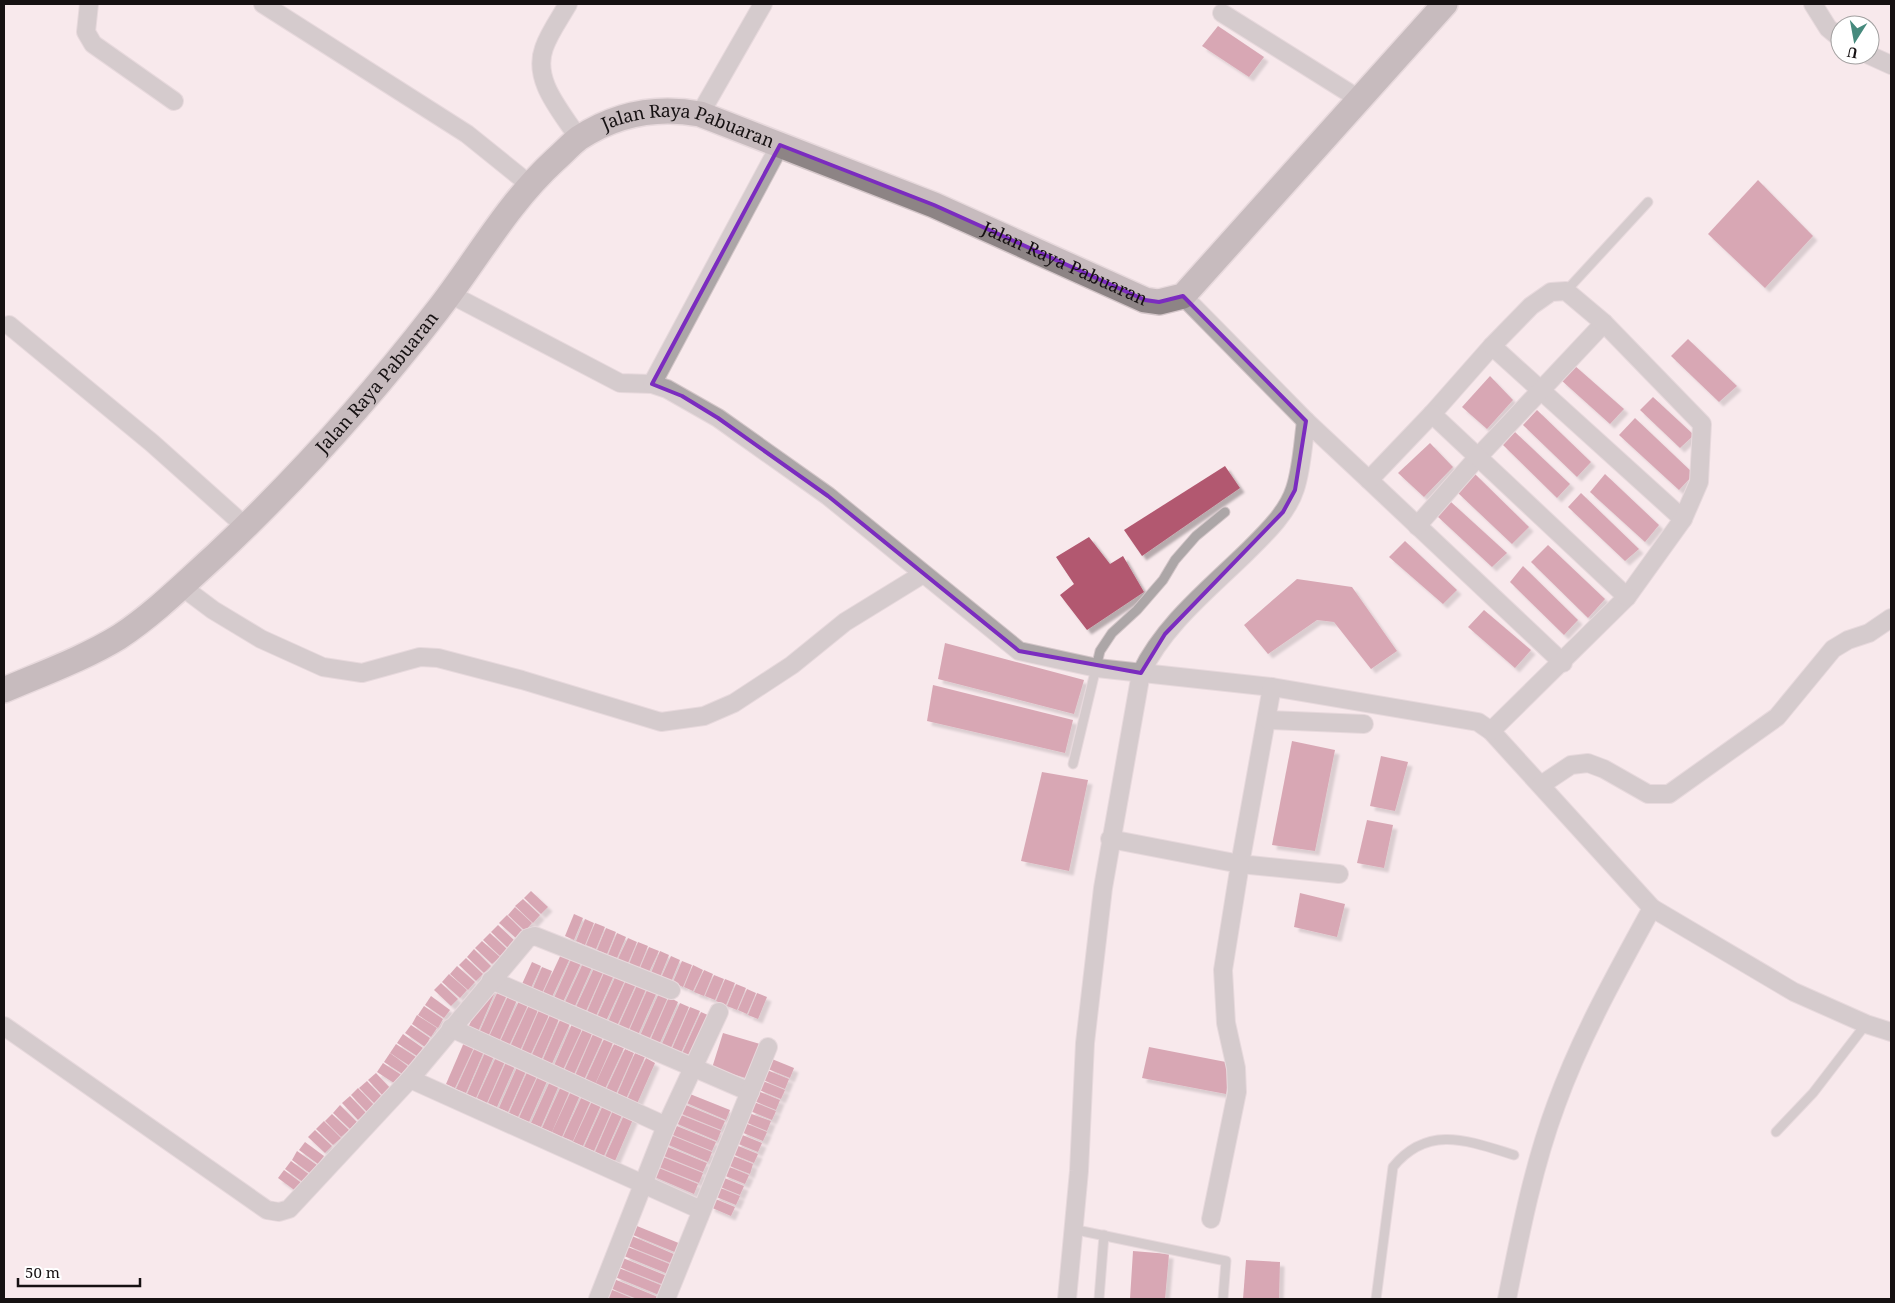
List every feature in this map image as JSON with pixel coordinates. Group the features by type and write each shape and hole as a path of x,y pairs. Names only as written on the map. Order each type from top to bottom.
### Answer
{"street":[{"path":"89,4 86,32 93,44 174,101"},
{"path":"263,4 467,134 529,184"},
{"path":"568,4 544,48 541,68 546,86 579,138"},
{"path":"700,114 763,4"},
{"path":"1445,4 1183,296 1306,421 1563,663"},
{"path":"1813,4 1830,30"},
{"path":"1222,13 1359,99"},
{"name":"Jalan Raya Pabuaran","path":"4,690 116,638 182,586 246,526 336,434 386,376 450,294 507,211 529,184 579,138 614,120 647,111 677,109 700,114 934,205 1145,300 1159,302 1183,296"},
{"path":"652,384 780,144"},
{"path":"1369,480 1432,414 1492,346 1531,306 1551,292 1566,291 1604,323 1702,424 1699,482 1683,519 1627,597 1563,663 1491,731"},
{"path":"450,294 620,384 652,384 682,396 718,418 828,496 1020,651 1097,668 1272,687 1472,719 1491,731 1652,908 1794,992 1866,1024 1891,1032"},
{"path":"1417,526 1477,458 1604,323"},
{"path":"9,325 152,443 246,526"},
{"path":"1492,346 1683,519"},
{"path":"1432,414 1627,597"},
{"path":"1067,1299 1079,1171 1085,1043 1110,839 1141,673 1151,653 1165,634 1261,539 1283,512 1295,490 1306,421"},
{"path":"182,586 213,610 261,639 323,667 362,673 420,657 438,658 522,680 661,722 704,716 734,703 792,665 845,622 923,574"},
{"path":"1541,785 1571,765 1588,763 1604,769 1648,794 1669,794 1777,717 1833,649 1848,640 1869,633 1891,618"},
{"path":"1211,1219 1237,1092 1236,1068 1226,1023 1223,970 1240,864 1268,720 1272,687"},
{"path":"1268,720 1364,724"},
{"path":"1110,839 1240,864 1339,874"},
{"path":"1507,1299 1536,1170 1555,1107 1586,1032 1652,908"},
{"path":"4,1026 267,1210 279,1212 289,1210 410,1079 520,945 528,938 535,936 671,990"},
{"path":"491,980 750,1092"},
{"path":"598,1299 666,1126 719,1012"},
{"path":"451,1028 666,1126"},
{"path":"666,1299 768,1047"},
{"path":"410,1079 644,1186 701,1210"}],"lane":[{"path":"1566,291 1648,202"},
{"path":"1074,764 1100,651 1105,642 1144,602 1196,536 1225,512"},
{"path":"1776,1132 1813,1093 1866,1024"},
{"path":"1376,1299 1393,1167 1401,1157 1417,1146 1443,1138 1514,1154"},
{"path":"1072,1230 1226,1260 1223,1299"},
{"path":"1099,1299 1104,1235"}],"highlighted area":[{"path":"780,145 934,205 1145,300 1159,302 1183,296 1306,421 1295,490 1283,512 1165,634 1141,673 1019,651 828,496 718,418 682,396 652,384"}],"building":[{"path":"1218,26 1264,57 1249,77 1202,46"},
{"path":"1758,180 1813,236 1765,288 1708,234"},
{"path":"1688,339 1737,386 1719,402 1671,356"},
{"path":"1574,365 1624,409 1610,424 1561,380"},
{"path":"1490,376 1513,400 1487,429 1462,407"},
{"path":"1653,397 1694,435 1680,448 1640,410"},
{"path":"1537,410 1591,462 1577,477 1523,425"},
{"path":"1635,418 1694,474 1679,490 1619,435"},
{"path":"1515,432 1570,484 1557,498 1503,445"},
{"path":"1430,443 1453,467 1424,497 1398,473"},
{"path":"1225,466 1240,488 1142,556 1124,530"},
{"path":"1475,474 1529,527 1512,544 1458,493"},
{"path":"1605,474 1659,525 1645,542 1590,492"},
{"path":"1581,493 1639,549 1625,561 1568,507"},
{"path":"1451,502 1507,553 1492,567 1437,516"},
{"path":"1089,537 1110,564 1123,556 1144,592 1087,630 1060,595 1074,584 1056,557"},
{"path":"1405,541 1457,590 1443,604 1389,557"},
{"path":"1548,545 1605,599 1588,618 1531,562"},
{"path":"1523,566 1578,620 1564,635 1510,582"},
{"path":"1297,579 1352,587 1397,651 1371,669 1334,622 1317,620 1268,654 1244,625"},
{"path":"1484,610 1531,650 1515,668 1468,627"},
{"path":"945,643 1084,680 1074,714 938,679"},
{"path":"933,685 1073,720 1065,753 927,721"},
{"path":"1292,741 1335,750 1315,851 1272,845"},
{"path":"1381,756 1408,762 1395,811 1370,806"},
{"path":"1042,772 1088,780 1069,871 1021,861"},
{"path":"1367,820 1393,825 1384,868 1357,863"},
{"path":"531,891 548,907 541,914 524,898"},
{"path":"1300,893 1345,904 1337,937 1294,927"},
{"path":"523,899 540,915 533,923 515,906"},
{"path":"515,907 532,923 525,931 508,915"},
{"path":"574,914 583,918 574,940 565,936"},
{"path":"507,915 524,932 517,939 499,923"},
{"path":"585,919 594,923 585,945 576,941"},
{"path":"595,923 605,927 596,949 586,945"},
{"path":"498,925 515,941 508,948 491,932"},
{"path":"606,928 616,932 607,954 597,950"},
{"path":"490,933 507,949 500,956 483,940"},
{"path":"617,933 626,937 617,958 608,955"},
{"path":"628,938 637,942 628,963 618,959"},
{"path":"482,941 500,957 492,964 475,948"},
{"path":"638,942 648,946 639,968 629,964"},
{"path":"649,947 659,951 649,972 640,968"},
{"path":"474,949 491,966 484,973 467,957"},
{"path":"563,950 572,954 552,997 543,993"},
{"path":"660,951 669,955 660,977 651,973"},
{"path":"573,955 583,959 563,1002 554,998"},
{"path":"671,956 680,960 671,982 661,978"},
{"path":"466,958 483,974 476,981 459,965"},
{"path":"585,959 594,963 575,1006 565,1002"},
{"path":"682,961 692,965 683,987 673,982"},
{"path":"532,962 541,966 531,988 522,984"},
{"path":"596,964 605,968 586,1011 576,1007"},
{"path":"693,965 703,970 693,991 684,987"},
{"path":"457,966 475,982 468,990 450,974"},
{"path":"542,967 552,971 542,993 533,988"},
{"path":"606,968 615,973 596,1016 587,1012"},
{"path":"704,970 713,974 704,996 694,992"},
{"path":"617,973 626,978 606,1021 597,1017"},
{"path":"449,974 467,990 460,998 442,982"},
{"path":"714,975 724,979 715,1000 705,996"},
{"path":"627,978 637,982 617,1026 608,1022"},
{"path":"725,979 735,983 726,1005 716,1001"},
{"path":"441,983 458,999 451,1006 434,990"},
{"path":"638,983 647,987 628,1031 618,1027"},
{"path":"736,984 746,988 737,1010 727,1006"},
{"path":"487,986 496,990 477,1034 467,1030"},
{"path":"648,988 657,992 638,1035 629,1031"},
{"path":"747,989 756,993 747,1014 738,1010"},
{"path":"498,991 507,995 487,1039 478,1035"},
{"path":"659,993 668,997 649,1040 640,1036"},
{"path":"757,993 767,997 758,1019 748,1015"},
{"path":"431,996 450,1010 444,1018 425,1005"},
{"path":"508,996 517,1000 498,1044 488,1039"},
{"path":"669,997 678,1002 659,1045 650,1041"},
{"path":"519,1001 528,1005 508,1048 499,1044"},
{"path":"680,1003 689,1007 670,1050 661,1046"},
{"path":"529,1005 538,1010 519,1053 509,1049"},
{"path":"424,1006 443,1019 438,1028 418,1015"},
{"path":"690,1007 700,1011 680,1055 671,1051"},
{"path":"539,1010 549,1015 529,1058 520,1054"},
{"path":"701,1012 710,1016 691,1060 681,1056"},
{"path":"417,1015 437,1028 431,1037 412,1024"},
{"path":"550,1015 559,1019 540,1063 530,1059"},
{"path":"560,1020 570,1024 550,1068 541,1064"},
{"path":"572,1024 582,1029 562,1072 553,1068"},
{"path":"411,1025 430,1038 425,1047 405,1033"},
{"path":"583,1029 592,1034 573,1077 563,1073"},
{"path":"723,1033 760,1044 749,1079 712,1068"},
{"path":"403,1034 423,1048 417,1056 397,1043"},
{"path":"593,1034 603,1038 583,1082 574,1078"},
{"path":"604,1039 613,1043 594,1087 584,1083"},
{"path":"465,1040 475,1045 455,1088 446,1084"},
{"path":"396,1044 416,1057 410,1066 390,1053"},
{"path":"614,1044 624,1048 604,1091 594,1087"},
{"path":"476,1045 485,1049 466,1093 456,1089"},
{"path":"1149,1047 1231,1063 1226,1094 1142,1078"},
{"path":"625,1049 634,1053 615,1096 605,1092"},
{"path":"486,1050 495,1054 476,1098 467,1094"},
{"path":"390,1053 409,1067 404,1075 384,1062"},
{"path":"635,1053 645,1057 625,1101 616,1097"},
{"path":"497,1055 506,1059 487,1103 477,1098"},
{"path":"646,1058 655,1063 636,1106 626,1102"},
{"path":"772,1059 794,1068 790,1078 768,1069"},
{"path":"507,1060 516,1064 497,1107 488,1103"},
{"path":"383,1063 403,1076 397,1085 377,1072"},
{"path":"518,1065 527,1069 508,1112 499,1108"},
{"path":"528,1070 538,1074 518,1117 509,1113"},
{"path":"767,1070 789,1079 785,1089 763,1080"},
{"path":"376,1073 392,1090 384,1097 368,1080"},
{"path":"539,1074 548,1079 529,1122 519,1118"},
{"path":"551,1079 560,1083 541,1127 531,1123"},
{"path":"367,1081 383,1098 376,1105 359,1088"},
{"path":"763,1081 785,1090 781,1099 759,1090"},
{"path":"562,1084 571,1088 552,1132 542,1128"},
{"path":"358,1088 375,1106 367,1112 351,1095"},
{"path":"572,1089 581,1093 562,1137 552,1132"},
{"path":"758,1091 780,1100 776,1110 754,1101"},
{"path":"685,1092 730,1110 726,1120 682,1101"},
{"path":"583,1094 592,1098 573,1141 563,1137"},
{"path":"350,1096 366,1113 358,1120 342,1103"},
{"path":"593,1099 602,1103 583,1146 573,1142"},
{"path":"754,1102 776,1111 772,1120 750,1111"},
{"path":"604,1103 613,1108 594,1151 584,1147"},
{"path":"681,1103 725,1121 721,1130 677,1112"},
{"path":"340,1105 357,1122 350,1129 333,1113"},
{"path":"614,1108 623,1113 604,1156 595,1152"},
{"path":"625,1113 634,1117 615,1161 605,1157"},
{"path":"676,1113 721,1131 717,1141 673,1122"},
{"path":"749,1113 771,1121 767,1131 745,1122"},
{"path":"332,1114 349,1130 341,1137 325,1121"},
{"path":"324,1121 341,1138 333,1145 316,1129"},
{"path":"745,1123 767,1132 763,1141 741,1132"},
{"path":"672,1124 716,1142 712,1151 668,1133"},
{"path":"315,1130 332,1146 325,1153 308,1137"},
{"path":"668,1134 712,1152 708,1162 664,1143"},
{"path":"740,1134 762,1143 758,1152 736,1143"},
{"path":"305,1142 324,1156 318,1164 299,1150"},
{"path":"663,1145 707,1163 703,1172 659,1154"},
{"path":"736,1145 758,1154 754,1163 732,1154"},
{"path":"297,1151 317,1165 311,1174 292,1160"},
{"path":"658,1155 703,1173 699,1183 654,1165"},
{"path":"731,1155 753,1164 750,1174 727,1165"},
{"path":"291,1161 310,1175 304,1183 285,1169"},
{"path":"654,1166 698,1184 694,1194 650,1175"},
{"path":"727,1166 749,1175 745,1184 723,1175"},
{"path":"284,1170 303,1184 297,1192 278,1178"},
{"path":"722,1177 744,1186 740,1195 718,1186"},
{"path":"718,1187 740,1196 736,1205 714,1196"},
{"path":"713,1198 735,1207 731,1216 710,1207"},
{"path":"637,1226 681,1244 677,1253 633,1235"},
{"path":"632,1236 676,1255 673,1264 628,1246"},
{"path":"628,1247 672,1265 668,1274 624,1256"},
{"path":"1133,1251 1169,1254 1165,1299 1130,1299"},
{"path":"623,1258 667,1276 664,1285 619,1267"},
{"path":"1246,1260 1280,1262 1279,1299 1243,1299"},
{"path":"619,1268 663,1286 659,1295 615,1277"},
{"path":"614,1279 658,1297 657,1299 637,1299 610,1288"},
{"path":"610,1289 634,1299 606,1299"}]}
